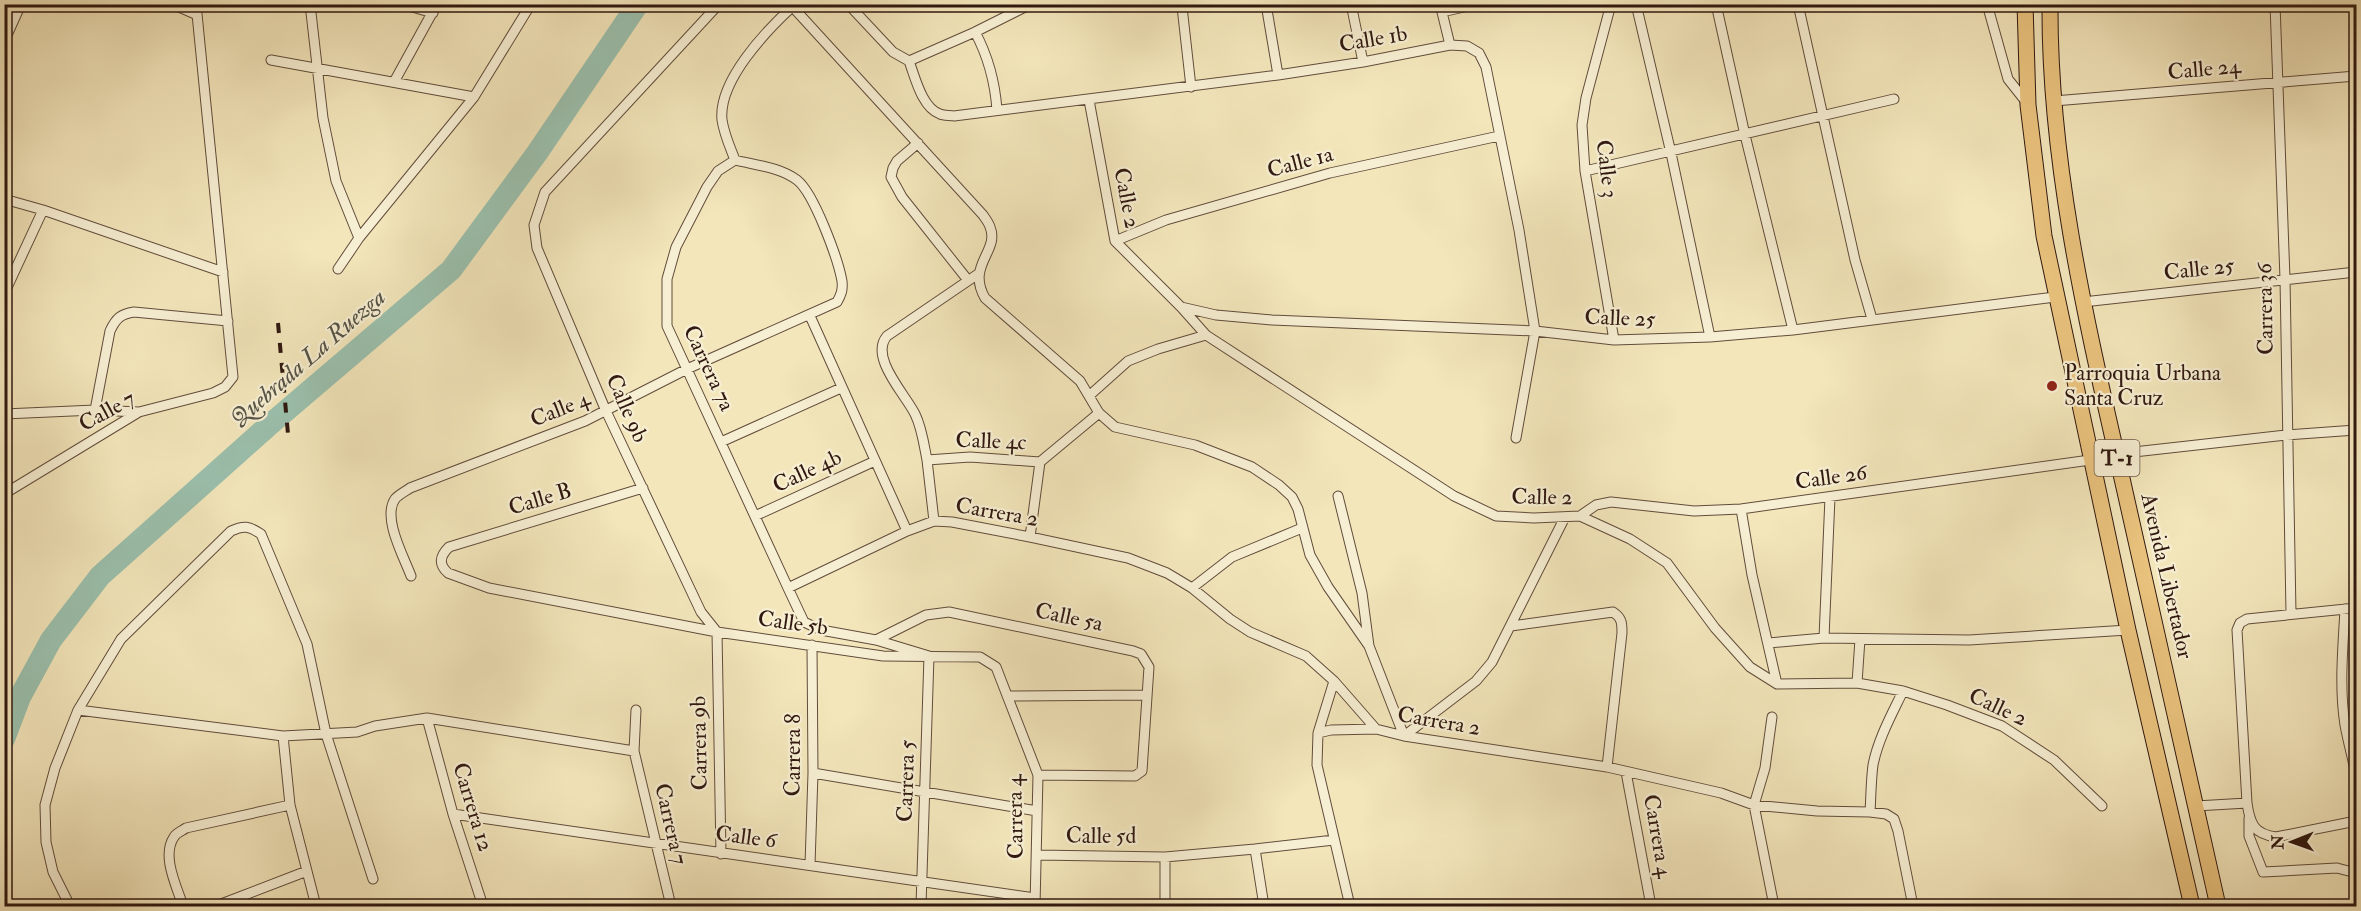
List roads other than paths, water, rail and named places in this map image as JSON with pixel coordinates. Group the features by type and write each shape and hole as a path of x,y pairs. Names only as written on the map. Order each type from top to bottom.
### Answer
{"main road":[{"name":"T-1","path":"2025,4 2028,105 2035,175 2055,297 2128,630 2192,906"},
{"name":"Avenida Libertador","path":"2050,4 2054,101 2061,171 2083,302 2218,906"}],"street":[{"path":"4,42 21,4"},
{"path":"172,4 197,15"},
{"path":"95,410 110,331 114,321 122,314 134,312 228,321 196,4"},
{"path":"309,4 323,118 336,181 359,238"},
{"path":"394,82 435,9 402,4"},
{"path":"338,269 359,238 474,97 531,4"},
{"name":"Calle 9b","path":"717,632 701,612 606,411 537,248 534,225 545,192 719,4"},
{"path":"848,4 893,52 909,61 1030,5"},
{"path":"1266,4 1278,75"},
{"path":"1351,4 1363,62"},
{"path":"1450,45 1441,8 1477,4"},
{"name":"Calle 3","path":"1611,4 1586,98 1582,125 1585,171 1614,340"},
{"path":"1636,4 1671,153 1710,337"},
{"path":"1716,4 1745,135 1793,330"},
{"path":"1798,4 1855,260 1872,319"},
{"path":"1987,4 2008,79 2028,105"},
{"name":"Carrera 36","path":"2275,4 2280,82 2291,614"},
{"path":"907,531 810,316 837,302 842,293 842,280 827,234 810,196 797,180 780,171 735,160 722,117 727,93 744,57 791,6 983,215 991,228 992,239 978,274 980,288 986,298 1080,381 1099,413 1115,427 1195,445 1252,467 1292,497 1298,509 1310,555 1328,587 1369,646 1404,736 1476,681 1492,662 1565,517"},
{"path":"1182,7 1191,87"},
{"path":"975,32 992,69 997,110"},
{"name":"Calle 1b","path":"909,61 925,99 932,109 940,114 954,116 1278,75 1450,45 1467,46 1479,53 1486,67 1519,230 1535,331 1516,438"},
{"path":"272,60 474,97"},
{"name":"Calle 24","path":"2054,101 2356,76"},
{"path":"1585,171 1671,153 1894,99"},
{"name":"Calle 2","path":"1089,100 1115,242 1206,335 1454,496 1496,516 1580,516 1630,538 1667,563 1715,628 1750,667 1777,684 1857,683 1903,691 2002,726 2054,760 2102,806"},
{"name":"Calle 1a","path":"1115,242 1166,220 1330,173 1499,136"},
{"path":"918,143 897,161 891,177 902,197 967,279"},
{"name":"Carrera 7a","path":"735,160 718,171 675,247 667,279 667,326 804,622 812,627 876,640 929,656"},
{"path":"4,199 43,210 223,272"},
{"path":"4,294 43,210"},
{"name":"Calle 25","path":"2083,302 2356,272"},
{"path":"927,460 917,417 884,362 880,350 887,336 967,279 978,274"},
{"name":"Calle 25","path":"1181,308 1216,315 1272,320 1535,331 1614,340 1710,337 1793,330 2055,297"},
{"name":"Calle 4","path":"411,576 392,528 391,512 395,499 410,488 606,411 687,369 810,316"},
{"name":"Calle 7","path":"4,494 139,412 213,393 225,387 233,377 228,321"},
{"path":"1090,395 1128,362 1149,352 1206,335"},
{"path":"721,442 841,388"},
{"path":"4,414 95,410 139,412"},
{"path":"1040,462 1099,413"},
{"path":"2116,453 2356,430"},
{"name":"Calle 4c","path":"934,521 927,460 970,457 1040,462 1030,537"},
{"name":"Calle 26","path":"1580,516 1596,505 1611,501 1694,511 1741,509 2090,460"},
{"name":"Calle 4b","path":"755,516 874,461"},
{"name":"Calle B","path":"449,546 643,488"},
{"path":"1338,496 1362,593 1369,646"},
{"path":"1824,638 1830,497"},
{"path":"1741,509 1752,575 1777,684"},
{"name":"Carrera 2","path":"788,588 907,531 934,521 952,522 1128,558 1167,573 1192,588 1250,632 1306,656 1334,681 1376,729 1404,736 1607,767 1721,793 1754,805 1886,814 1894,819 1913,906"},
{"path":"70,906 53,872 46,842 45,805 55,768 78,710 121,639 231,531 242,526 251,527 261,534 307,644 326,734 373,879"},
{"path":"1192,588 1232,556 1302,528"},
{"name":"Calle 5b","path":"449,546 442,553 443,568 448,573 489,588 717,632 883,656 980,657 996,667 1007,696"},
{"path":"2356,608 2247,619 2240,623 2237,630 2249,836 2264,872 2337,868 2356,873"},
{"path":"2345,609 2342,662 2343,698 2345,725 2356,776"},
{"name":"Calle 5a","path":"876,640 926,615 949,612 1141,654 1149,667 1142,771 1135,776 1038,775"},
{"path":"1511,626 1613,612 1619,616 1622,633 1607,767"},
{"path":"1768,643 1824,638 1969,640 2128,630"},
{"name":"Carrera 9b","path":"717,632 721,854"},
{"path":"1857,683 1860,639"},
{"name":"Carrera 8","path":"810,865 813,773 812,645"},
{"name":"Carrera 5","path":"921,906 929,656"},
{"path":"1334,681 1318,733 1317,765 1350,906"},
{"path":"1870,812 1877,749 1888,720 1903,691"},
{"path":"1007,696 1147,695"},
{"name":"Carrera 4","path":"1007,696 1038,775 1035,902"},
{"path":"78,710 283,736 357,732 375,726 427,718 634,751"},
{"name":"Carrera 7","path":"636,710 634,751 671,906"},
{"path":"1772,717 1765,768 1754,805 1774,906"},
{"name":"Carrera 12","path":"427,718 453,814 483,906"},
{"path":"1318,733 1331,730 1376,729"},
{"path":"283,736 290,805 316,906"},
{"name":"Carrera 4","path":"1626,772 1651,906"},
{"path":"813,773 1037,811"},
{"path":"2196,806 2247,802"},
{"path":"183,906 171,864 170,847 175,835 186,828 290,805"},
{"name":"Calle 6","path":"453,814 655,845 810,865 1035,902"},
{"path":"2249,817 2263,836 2276,837 2356,821"},
{"name":"Calle 5d","path":"1037,855 1165,857 1334,840"},
{"path":"1241,906 1264,905 1255,849"},
{"path":"1165,857 1166,906"},
{"path":"216,906 307,871"}],"waterway":[{"name":"Quebrada La Ruezga","path":"4,739 20,697 51,640 100,576 267,427 451,270 537,153 638,4"}],"railway":[{"path":"278,323 288,434"}],"place":[{"name":"Parroquia Urbana Santa Cruz","path":"2052,386"}]}
